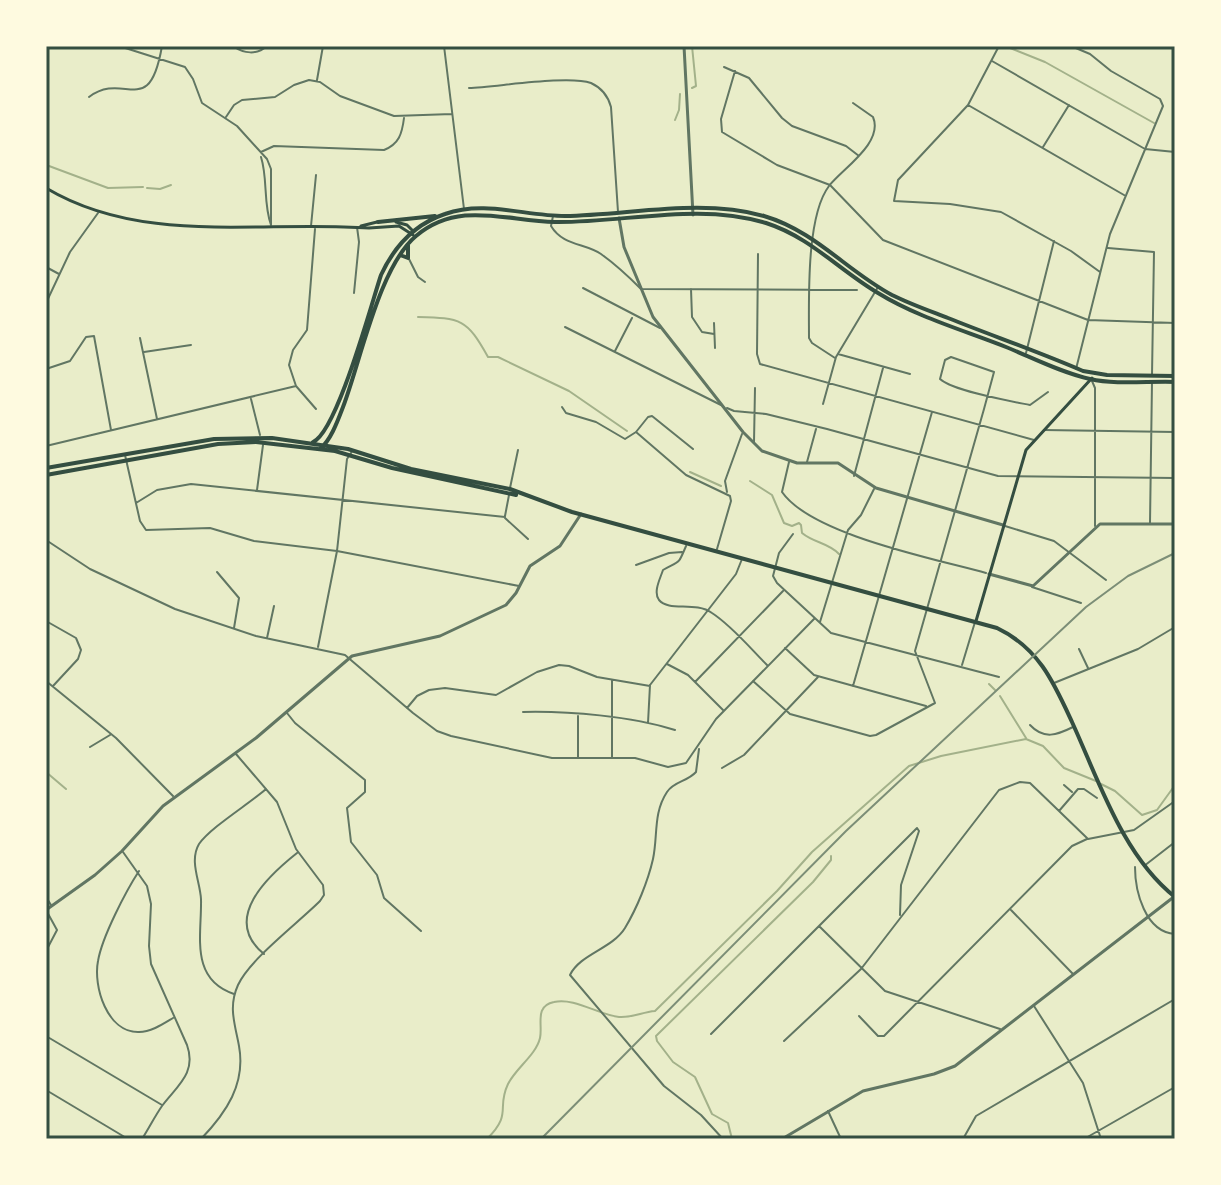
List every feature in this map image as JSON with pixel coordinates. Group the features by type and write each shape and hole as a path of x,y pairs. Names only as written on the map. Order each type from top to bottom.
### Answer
{"main road":[{"path":"46,188 98,213 125,220 158,224 399,226 413,234"},
{"path":"357,227 487,208 553,216 618,216"},
{"path":"323,446 346,398 386,280 398,256 413,234 464,212 551,222 721,209 750,213 788,225 812,238 876,289"},
{"path":"693,212 757,220 781,228 812,245 903,307 1092,377 1175,379"},
{"path":"323,446 381,275 395,250 441,215"},
{"path":"378,222 403,223 413,234"},
{"path":"398,256 408,258 408,244"},
{"path":"975,621 1026,450 1092,377"},
{"path":"310,442 321,437 336,410"},
{"path":"46,475 214,439 261,440 310,442 408,472 509,491"},
{"path":"261,440 353,450 405,467 509,491 581,514 997,628 1025,645 1045,667 1124,832 1144,866 1175,896"},
{"path":"46,468 126,458"}],"street":[{"path":"119,46 185,67 202,103 237,126 267,159 271,169 271,226"},
{"path":"89,97 105,90 136,91 146,88 151,82 162,46"},
{"path":"233,46 254,53 267,46"},
{"path":"317,81 323,46"},
{"path":"444,46 464,212"},
{"path":"684,46 693,212"},
{"path":"999,46 968,105 901,174 893,195 897,203 950,204 997,211 1054,241 1100,272"},
{"path":"1071,46 1090,54 1162,103 1160,117 1106,248 1076,371"},
{"path":"991,60 1145,149 1175,152"},
{"path":"724,67 749,78 792,126 846,146 860,157"},
{"path":"735,71 721,119 722,132 777,165 830,185 883,240 1088,320 1175,323"},
{"path":"225,118 242,100 275,97 299,83 317,81 340,96 391,115 452,114"},
{"path":"469,88 579,81 599,88 608,97 618,216 624,247 650,313 743,432 765,454 807,463 835,462 874,488 1054,541 1106,580"},
{"path":"835,358 811,342 812,238 830,185 860,157 876,122 853,103"},
{"path":"968,105 1125,196"},
{"path":"1042,148 1069,105"},
{"path":"260,153 274,146 384,150 400,139 404,117"},
{"path":"316,175 307,330 290,360 290,372 296,386 316,409"},
{"path":"46,303 70,252 98,213"},
{"path":"553,216 551,222 555,233 574,245 600,253 641,289 857,290"},
{"path":"354,293 359,242 357,227"},
{"path":"1027,352 1054,241"},
{"path":"1106,248 1154,252 1150,524"},
{"path":"758,254 758,361 1034,440"},
{"path":"408,258 418,277 425,282"},
{"path":"46,267 61,275"},
{"path":"583,288 661,328"},
{"path":"691,289 692,317 702,332 714,334"},
{"path":"823,404 835,358 876,289"},
{"path":"614,352 633,316"},
{"path":"714,323 715,348"},
{"path":"565,327 734,411 755,412 865,439 998,476 1175,478"},
{"path":"46,369 70,361 86,337 94,336 111,431"},
{"path":"140,338 158,421"},
{"path":"143,352 191,345"},
{"path":"838,354 910,374"},
{"path":"753,681 785,712 870,736 935,703 915,656 916,645 956,512 988,395 993,370 947,358 940,379 945,383 988,395 1030,405 1048,392"},
{"path":"854,476 883,368"},
{"path":"1092,377 1095,388 1095,527"},
{"path":"46,446 296,386"},
{"path":"753,443 755,388"},
{"path":"250,398 261,440 257,492"},
{"path":"562,407 566,413 596,422 623,438 636,432 652,416 693,449"},
{"path":"853,686 932,410"},
{"path":"807,463 817,428"},
{"path":"1044,430 1175,432"},
{"path":"636,432 686,475 727,493"},
{"path":"717,551 731,501 725,481 743,432"},
{"path":"317,649 337,551 348,455 353,450"},
{"path":"505,517 518,450"},
{"path":"126,458 141,525 146,530 204,528 254,541 337,551 520,586"},
{"path":"790,461 782,489 785,496 847,534 1081,603"},
{"path":"136,503 157,490 184,484 505,517 528,539"},
{"path":"819,624 847,534 863,512 874,488"},
{"path":"46,951 57,930 46,910 95,875 174,797 236,754 359,653 440,636 506,605 530,566 560,546 581,514"},
{"path":"1031,587 1095,527 1104,523 1175,524"},
{"path":"793,534 781,551 773,576 831,633 999,677"},
{"path":"46,540 77,561 139,594 267,639 342,654 437,731 543,757 635,758 675,766 686,763 724,711 814,619"},
{"path":"687,543 676,563 663,570 656,592 658,599 669,606 693,605 708,610 768,666"},
{"path":"636,565 669,553 683,553"},
{"path":"648,723 650,686 738,571 743,558"},
{"path":"217,572 239,598 234,629"},
{"path":"695,682 784,590"},
{"path":"267,639 274,606"},
{"path":"46,621 76,638 81,650 78,659 52,687"},
{"path":"961,666 975,621"},
{"path":"1054,683 1149,644 1175,627"},
{"path":"785,648 810,673 928,707"},
{"path":"1079,649 1088,669"},
{"path":"667,664 695,682 724,711"},
{"path":"407,708 420,694 429,690 445,688 496,695 537,672 559,665 650,686"},
{"path":"722,768 739,759 819,676"},
{"path":"612,679 612,759"},
{"path":"46,681 111,734 174,797"},
{"path":"523,712 578,714 648,723 675,730"},
{"path":"287,713 365,780 365,792 347,808 349,837 377,875 387,901 421,931"},
{"path":"578,714 578,759"},
{"path":"1030,725 1035,731 1054,736 1074,726"},
{"path":"90,747 111,734"},
{"path":"699,748 696,772 688,780 671,786 661,803 655,825 652,862 627,925 616,939 570,973 571,980 672,1094 701,1115 723,1139"},
{"path":"201,1139 223,1116 239,1079 240,1053 232,1014 234,994 245,973 324,895 320,879 298,853 281,810 236,754"},
{"path":"784,1041 861,969 999,790 1014,783 1027,782 1088,839"},
{"path":"1064,785 1073,793"},
{"path":"234,994 222,989 213,980 200,956 201,898 195,855 204,839 267,789"},
{"path":"1059,811 1073,793 1082,789 1097,798"},
{"path":"859,1016 878,1036 884,1036 1072,846 1141,826 1175,801"},
{"path":"711,1034 917,828 919,831 900,891 900,918"},
{"path":"1144,866 1175,842"},
{"path":"122,851 139,871 150,898 151,964 190,1052 185,1081 163,1106 142,1139"},
{"path":"264,954 254,944 248,930 251,904 267,879 298,853"},
{"path":"1135,867 1138,893 1149,915 1160,930 1175,934"},
{"path":"139,871 102,947 97,966 98,985 110,1017 127,1030 145,1032 174,1018"},
{"path":"782,1139 863,1091 949,1069 1175,896"},
{"path":"46,897 51,906"},
{"path":"1010,910 1073,974"},
{"path":"819,925 885,991 1002,1030"},
{"path":"963,1139 976,1116 1175,999"},
{"path":"1033,1005 1085,1087 1101,1139"},
{"path":"46,1036 163,1106"},
{"path":"1084,1139 1175,1087"},
{"path":"46,1090 128,1139"},
{"path":"828,1110 841,1139"}],"waterway":[{"path":"692,46 696,86 692,88"},
{"path":"1005,46 1045,62 1154,123"},
{"path":"675,120 680,94"},
{"path":"49,166 108,188 143,187"},
{"path":"147,188 160,189 171,185"},
{"path":"418,317 444,318 461,323 474,335 488,357 498,357 569,391 627,431"},
{"path":"690,472 721,486"},
{"path":"750,481 772,495 784,523 792,526 799,523 802,533 839,554"},
{"path":"989,684 995,690"},
{"path":"1000,696 1026,738"},
{"path":"487,1139 500,1123 508,1084 538,1044 544,1007 554,1002 570,1002 619,1017 655,1011 777,891 812,852 909,766 941,756 1026,739 1043,746 1064,768 1096,781"},
{"path":"46,772 66,789"},
{"path":"1101,784 1115,791 1142,815 1157,810 1175,785"},
{"path":"732,1139 728,1123 712,1114 695,1077 673,1062 656,1036 813,882 831,856"}],"railway":[{"path":"541,1139 846,831 1086,607 1128,576 1175,553"}]}
